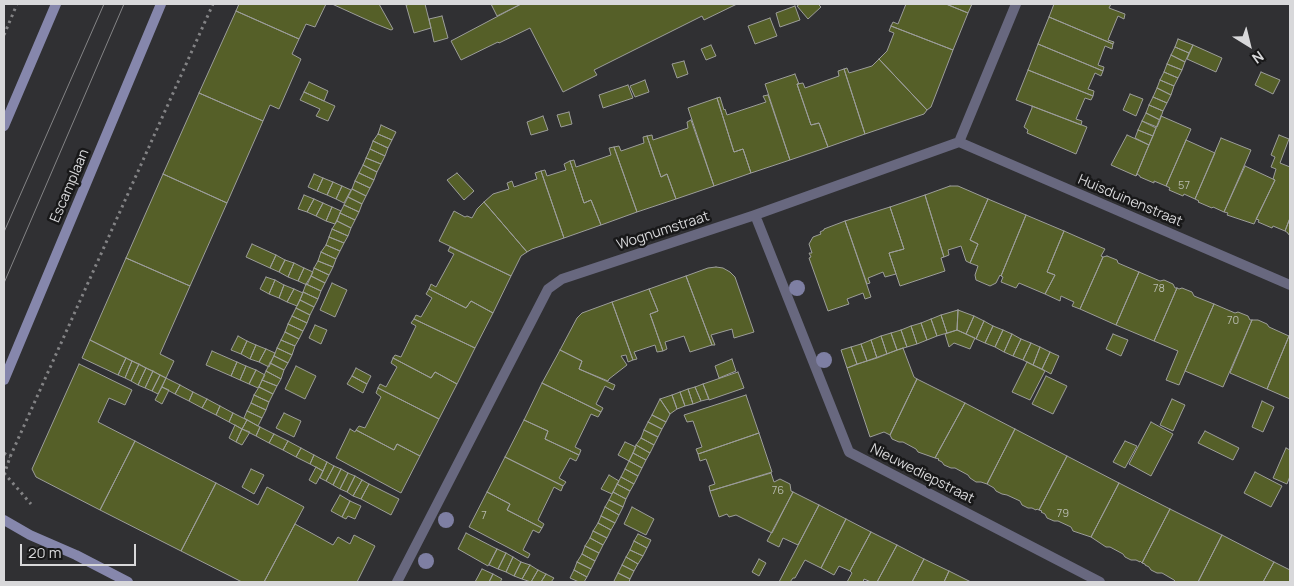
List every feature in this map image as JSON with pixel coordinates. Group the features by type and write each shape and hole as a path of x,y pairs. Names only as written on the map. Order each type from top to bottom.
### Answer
{"street":[{"path":"4,126 56,4"},
{"name":"Escamplaan","path":"4,380 161,4"},
{"path":"959,142 1016,4"},
{"name":"Wognumstraat","path":"397,582 548,289 562,279 755,215 959,142"},
{"name":"Huisduinenstraat","path":"959,142 1290,286"},
{"name":"Nieuwediepstraat","path":"755,215 850,452 1100,582"},
{"path":"4,520 30,535 76,555 128,582"}],"path":[{"path":"4,35 18,4"},
{"path":"4,475 10,457 213,4"},
{"path":"4,453 10,457"}],"building":[{"path":"239,4 326,4 315,27 306,24 299,39 236,11"},
{"path":"332,4 379,4 393,29 391,30 376,24"},
{"path":"425,4 431,28 414,33 406,5"},
{"path":"491,4 521,4 497,16"},
{"path":"521,4 737,4 704,20 702,16 594,70 597,75 563,92 530,28 461,60 451,41"},
{"path":"800,4 818,4 821,7 808,19 797,6"},
{"path":"906,4 946,4 968,13 953,50 891,26 893,22 898,24"},
{"path":"946,4 972,4 968,13"},
{"path":"1054,4 1111,4 1109,8 1125,14 1124,19 1118,16 1108,40 1114,42 1113,44 1049,17"},
{"path":"795,6 800,20 780,27 776,13"},
{"path":"236,11 299,39 292,54 301,59 279,109 270,105 263,121 199,93"},
{"path":"442,16 448,38 434,42 429,19"},
{"path":"1049,17 1113,44 1112,49 1105,46 1098,65 1104,67 1103,71 1038,44"},
{"path":"770,18 777,36 755,44 748,26"},
{"path":"891,26 953,50 931,107 927,110 879,59 887,51 894,33 889,31"},
{"path":"1178,39 1193,45 1189,53 1175,47"},
{"path":"1038,44 1103,71 1101,76 1095,73 1088,89 1094,91 1093,96 1028,70"},
{"path":"711,45 716,56 706,60 701,49"},
{"path":"1193,45 1222,58 1216,72 1187,59"},
{"path":"1175,47 1189,53 1185,62 1171,55"},
{"path":"1171,55 1185,62 1182,70 1167,64"},
{"path":"879,59 927,110 924,114 865,134 844,69 847,68 849,73 872,66"},
{"path":"684,61 688,74 677,78 672,64"},
{"path":"1167,64 1182,70 1178,78 1164,72"},
{"path":"844,69 865,134 828,147 819,123 811,125 797,84 803,83 805,88 839,76 838,71"},
{"path":"1028,70 1093,96 1091,100 1085,98 1076,119 1082,121 1081,125 1016,100"},
{"path":"1164,72 1178,78 1174,86 1160,80"},
{"path":"1261,72 1280,80 1273,94 1255,85"},
{"path":"795,74 811,125 819,123 828,147 790,160 765,84"},
{"path":"645,80 649,92 635,97 630,86"},
{"path":"1160,80 1174,86 1171,95 1157,88"},
{"path":"309,82 328,91 324,101 304,92"},
{"path":"628,85 633,98 603,108 599,95"},
{"path":"1157,88 1171,95 1167,103 1153,97"},
{"path":"304,92 335,106 328,121 316,116 320,109 300,100"},
{"path":"199,93 263,121 227,203 163,174"},
{"path":"1130,94 1143,99 1136,116 1123,110"},
{"path":"768,95 790,160 751,173 743,149 734,152 717,98 720,97 727,115 766,102 763,96"},
{"path":"1153,97 1167,103 1163,111 1149,105"},
{"path":"717,98 734,152 743,149 751,173 714,186 688,108"},
{"path":"1149,105 1163,111 1160,120 1146,113"},
{"path":"1032,106 1087,127 1076,154 1027,133 1028,130 1024,127"},
{"path":"569,112 572,124 561,127 557,115"},
{"path":"1146,113 1160,120 1157,127 1142,121"},
{"path":"543,116 548,130 531,135 527,122"},
{"path":"1161,116 1191,129 1166,186 1154,181 1154,183 1137,174 1136,176"},
{"path":"691,120 714,186 676,199 667,174 661,177 647,136 652,135 653,140 688,128 687,122"},
{"path":"1142,121 1156,128 1153,136 1138,130"},
{"path":"381,125 396,132 392,140 378,134"},
{"path":"1138,130 1153,136 1149,145 1135,138"},
{"path":"378,134 392,140 388,148 373,141"},
{"path":"1127,135 1149,145 1136,176 1111,165"},
{"path":"1279,135 1289,139 1280,163 1290,167 1290,218 1285,231 1273,226 1272,228 1258,222 1259,220 1256,219 1275,180 1273,179 1276,169 1271,167 1275,157 1271,155"},
{"path":"647,136 661,177 667,174 676,199 637,212 614,147 619,146 621,151 644,143 643,137"},
{"path":"1221,138 1251,150 1224,212 1198,202 1195,199"},
{"path":"1186,140 1215,153 1195,199 1169,190 1170,188 1166,186"},
{"path":"373,141 388,148 385,156 370,149"},
{"path":"614,147 637,212 601,225 591,200 584,203 570,161 574,160 576,167 611,155 609,148"},
{"path":"370,149 385,156 381,164 366,158"},
{"path":"366,158 381,164 377,172 363,165"},
{"path":"570,161 584,203 591,200 601,225 564,238 541,171 545,170 547,176 566,170 564,164"},
{"path":"363,165 377,172 374,180 359,173"},
{"path":"1245,166 1275,180 1254,224 1227,215 1228,213 1224,212"},
{"path":"541,171 564,238 527,252 484,202 493,194 509,189 507,183 512,181 514,187 537,179 535,173"},
{"path":"359,173 374,180 370,188 355,181"},
{"path":"457,173 474,191 464,200 447,180"},
{"path":"163,174 227,203 190,286 126,258"},
{"path":"314,174 323,178 317,191 308,187"},
{"path":"323,178 333,182 327,195 317,191"},
{"path":"355,181 370,188 366,196 352,189"},
{"path":"333,182 342,186 336,199 327,195"},
{"path":"342,186 351,190 344,203 336,199"},
{"path":"950,186 958,186 988,199 970,240 978,244 970,263 966,261 961,246 948,250 949,255 944,257 925,195"},
{"path":"352,189 366,196 362,204 348,197"},
{"path":"304,195 314,199 307,212 298,209"},
{"path":"925,195 944,257 941,258 945,271 900,286 889,253 904,249 890,207"},
{"path":"348,197 362,204 359,212 344,205"},
{"path":"314,199 323,203 316,216 307,212"},
{"path":"988,199 1026,215 1001,276 996,283 990,286 976,280 975,275 978,266 970,263 978,244 970,240"},
{"path":"484,202 527,252 521,256 511,276 439,241 454,211 465,217 472,218"},
{"path":"323,203 332,207 326,221 316,216"},
{"path":"344,205 359,212 355,220 340,213"},
{"path":"332,207 341,211 335,224 326,221"},
{"path":"890,207 904,249 889,253 896,274 885,277 883,272 868,278 870,283 867,284 845,221"},
{"path":"340,213 355,220 351,228 337,221"},
{"path":"1026,215 1064,231 1047,272 1055,275 1045,294 1019,283 1016,288 1001,282 1003,277 1001,276"},
{"path":"1290,218 1290,235 1285,231"},
{"path":"337,221 351,228 348,236 332,229"},
{"path":"845,221 871,297 865,299 863,293 847,299 849,304 828,311 809,258 811,257 809,253 812,253 809,244 813,237 821,234 820,232 824,229"},
{"path":"332,229 348,236 344,243 329,237"},
{"path":"1064,231 1105,249 1080,309 1072,306 1074,302 1061,296 1060,301 1045,294 1055,275 1047,272"},
{"path":"329,237 344,243 340,251 326,245"},
{"path":"252,244 276,255 270,268 246,257"},
{"path":"326,245 340,251 336,259 321,252"},
{"path":"450,247 511,276 493,313 471,301 466,308 429,289 431,284 436,287 454,254 448,251"},
{"path":"321,252 336,259 333,267 318,261"},
{"path":"276,255 285,260 279,272 270,268"},
{"path":"1107,256 1139,272 1116,325 1080,309 1103,257"},
{"path":"126,258 190,286 160,354 174,361 166,378 90,340"},
{"path":"285,260 294,263 288,277 279,272"},
{"path":"318,261 333,267 329,275 314,268"},
{"path":"294,263 304,268 298,281 288,277"},
{"path":"716,267 723,268 735,277 754,332 734,338 732,329 711,335 715,345 712,345 686,276"},
{"path":"304,268 313,272 307,285 298,281"},
{"path":"314,268 329,275 325,283 311,276"},
{"path":"1139,272 1160,281 1164,280 1177,288 1154,341 1116,325"},
{"path":"311,276 325,283 321,291 306,284"},
{"path":"686,276 712,345 690,352 684,336 665,342 667,349 663,351 650,314 658,311 649,289"},
{"path":"266,277 275,280 269,294 260,289"},
{"path":"275,280 284,285 279,298 269,294"},
{"path":"332,283 347,290 335,317 320,310"},
{"path":"306,284 321,291 318,299 303,292"},
{"path":"284,285 294,289 287,302 279,298"},
{"path":"1177,288 1192,292 1194,296 1214,304 1179,385 1166,380 1178,351 1154,341"},
{"path":"294,289 303,293 297,306 287,302"},
{"path":"429,289 466,308 471,301 493,313 475,348 414,319 416,315 421,317 432,298 426,294"},
{"path":"649,289 658,311 650,314 663,351 657,352 655,345 634,352 637,359 633,360 612,302"},
{"path":"303,292 318,299 314,307 300,300"},
{"path":"300,300 314,307 310,315 296,308"},
{"path":"612,302 633,360 628,362 626,355 621,356 627,365 608,381 579,369 582,361 560,350 577,318 582,313"},
{"path":"1214,304 1248,316 1252,320 1223,387 1185,371"},
{"path":"296,308 310,315 307,323 292,316"},
{"path":"958,310 957,330 947,333 941,315"},
{"path":"958,310 974,316 966,334 957,330"},
{"path":"941,315 947,333 937,336 931,319"},
{"path":"292,316 307,323 303,331 288,324"},
{"path":"974,316 984,321 976,339 966,334"},
{"path":"414,319 475,348 457,384 435,372 431,378 393,358 395,355 401,357 416,326 411,323"},
{"path":"931,319 937,336 927,340 921,323"},
{"path":"1252,320 1258,320 1289,336 1267,389 1230,373"},
{"path":"984,321 993,326 985,343 976,339"},
{"path":"921,323 927,340 917,344 911,326"},
{"path":"288,324 303,331 299,339 285,332"},
{"path":"315,325 327,330 321,344 309,338"},
{"path":"911,326 917,344 907,347 901,330"},
{"path":"993,326 1003,330 995,347 985,343"},
{"path":"901,330 907,347 897,350 891,333"},
{"path":"957,330 975,338 970,349 954,343 949,347 945,334"},
{"path":"1003,330 1012,334 1004,352 995,347"},
{"path":"285,332 299,339 295,346 281,340"},
{"path":"891,333 897,350 887,354 881,336"},
{"path":"1012,334 1021,339 1013,356 1004,352"},
{"path":"1113,334 1128,340 1121,356 1106,349"},
{"path":"238,336 247,341 241,354 231,350"},
{"path":"881,336 887,354 877,358 871,340"},
{"path":"1290,337 1290,399 1267,389"},
{"path":"1021,339 1031,343 1023,360 1013,356"},
{"path":"90,340 126,358 118,375 82,358"},
{"path":"281,340 295,346 292,355 277,348"},
{"path":"871,340 877,358 867,361 861,344"},
{"path":"247,341 256,345 250,359 241,354"},
{"path":"1031,343 1040,347 1033,365 1023,360"},
{"path":"861,344 867,361 857,364 851,347"},
{"path":"256,345 266,349 259,362 250,359"},
{"path":"851,347 857,364 847,368 841,350"},
{"path":"1040,347 1050,352 1042,369 1033,365"},
{"path":"277,348 292,355 288,363 274,356"},
{"path":"903,348 914,377 917,379 890,435 884,432 870,437 847,368"},
{"path":"266,349 275,353 269,367 259,362"},
{"path":"560,350 582,361 579,369 615,385 613,390 605,386 596,404 603,408 601,412 542,383"},
{"path":"212,351 237,362 231,376 206,365"},
{"path":"1050,352 1059,356 1051,374 1042,369"},
{"path":"274,356 288,363 284,370 270,363"},
{"path":"126,358 132,361 125,378 118,375"},
{"path":"393,358 431,378 435,372 457,384 439,419 378,388 380,384 386,387 397,367 391,363"},
{"path":"732,359 736,371 719,378 715,366"},
{"path":"132,361 139,364 131,381 125,378"},
{"path":"237,362 246,366 240,380 231,376"},
{"path":"1027,362 1045,371 1030,400 1012,392"},
{"path":"270,363 284,370 281,379 266,371"},
{"path":"79,364 132,390 125,405 109,398 98,422 135,441 100,510 36,477 32,469"},
{"path":"139,364 146,368 138,385 131,381"},
{"path":"246,366 256,370 249,384 240,380"},
{"path":"296,366 316,376 305,399 285,389"},
{"path":"146,368 153,371 145,388 138,385"},
{"path":"356,368 371,376 367,384 352,376"},
{"path":"256,370 265,375 258,388 249,384"},
{"path":"153,371 160,375 152,391 145,388"},
{"path":"266,371 281,379 277,386 262,380"},
{"path":"738,372 744,388 709,400 703,384"},
{"path":"160,375 166,378 158,394 152,391"},
{"path":"352,376 367,384 363,393 347,384"},
{"path":"1046,376 1067,386 1053,414 1032,404"},
{"path":"166,378 180,385 175,394 162,387"},
{"path":"917,379 965,403 935,458 918,452 903,442 892,439 890,435"},
{"path":"262,380 277,386 273,394 259,387"},
{"path":"542,383 601,412 598,417 591,414 575,447 581,450 579,455 545,439 548,431 524,420"},
{"path":"703,384 709,399 701,401 695,387"},
{"path":"180,385 193,392 189,401 175,394"},
{"path":"162,387 169,390 162,404 155,400"},
{"path":"259,387 273,394 269,402 254,395"},
{"path":"695,387 701,401 693,404 688,389"},
{"path":"378,388 439,419 420,456 397,444 394,450 356,430 359,426 365,428 381,397 376,393"},
{"path":"688,389 693,404 685,406 680,392"},
{"path":"193,392 207,399 202,408 189,401"},
{"path":"680,392 685,406 677,409 672,395"},
{"path":"254,395 269,402 266,410 251,403"},
{"path":"672,395 677,409 670,414 660,399"},
{"path":"746,395 759,433 698,454 696,449 702,447 693,421 687,422 684,415"},
{"path":"207,399 220,406 216,415 202,408"},
{"path":"660,399 670,414 666,422 652,415"},
{"path":"1172,399 1185,405 1173,431 1160,425"},
{"path":"1262,401 1274,407 1263,432 1252,427"},
{"path":"251,403 266,410 262,418 247,411"},
{"path":"965,403 1015,429 987,484 976,482 968,475 944,465 939,459 935,458"},
{"path":"220,406 233,413 229,422 216,415"},
{"path":"247,411 262,418 258,426 244,418"},
{"path":"233,413 247,420 242,429 229,422"},
{"path":"284,413 301,421 294,437 276,428"},
{"path":"652,415 666,422 662,429 648,422"},
{"path":"247,420 260,427 256,436 242,429"},
{"path":"524,420 548,431 545,439 579,455 576,461 570,458 559,478 566,482 563,486 505,457"},
{"path":"648,422 662,429 658,437 644,430"},
{"path":"1151,422 1173,434 1151,476 1129,464"},
{"path":"235,425 242,429 236,442 229,438"},
{"path":"260,427 274,434 269,443 256,436"},
{"path":"242,429 250,432 242,445 236,442"},
{"path":"350,429 355,432 356,430 394,450 397,444 420,456 401,493 336,458"},
{"path":"1015,429 1067,456 1039,510 1022,505 1020,501 996,491 987,484"},
{"path":"644,430 658,437 654,445 641,438"},
{"path":"1205,431 1239,448 1233,460 1198,443"},
{"path":"759,433 772,472 710,491 709,486 715,484 706,459 700,461 698,454"},
{"path":"274,434 288,441 283,450 269,443"},
{"path":"641,438 654,445 650,453 636,445"},
{"path":"135,441 216,483 181,551 100,510"},
{"path":"288,441 301,448 296,457 283,450"},
{"path":"1125,441 1137,446 1125,468 1113,462"},
{"path":"625,442 636,447 629,461 618,455"},
{"path":"636,445 650,453 646,460 633,453"},
{"path":"301,448 314,455 310,464 296,457"},
{"path":"1286,448 1290,450 1290,476 1287,484 1273,478"},
{"path":"633,453 646,460 642,468 629,461"},
{"path":"314,455 327,462 323,471 310,464"},
{"path":"1067,456 1119,483 1091,537 1073,531 1071,527 1047,518 1039,510"},
{"path":"505,457 563,486 561,491 554,487 538,520 544,524 542,528 507,510 510,504 487,492"},
{"path":"629,461 642,468 638,476 625,469"},
{"path":"327,462 334,466 326,481 320,478"},
{"path":"334,466 341,469 333,485 326,481"},
{"path":"316,467 323,471 316,484 309,480"},
{"path":"251,469 264,475 254,494 242,487"},
{"path":"341,469 348,473 340,489 333,485"},
{"path":"625,469 638,476 634,484 621,477"},
{"path":"1255,472 1282,486 1271,507 1244,493"},
{"path":"348,473 355,476 347,492 340,489"},
{"path":"771,473 774,482 780,479 790,484 791,491 793,492 772,533 736,515 729,517 727,514 719,517 710,491"},
{"path":"609,475 619,481 612,494 601,489"},
{"path":"355,476 362,480 353,496 347,492"},
{"path":"621,477 634,484 630,491 617,484"},
{"path":"362,480 369,484 361,499 353,496"},
{"path":"216,483 258,505 267,487 304,507 264,582 242,582 181,551"},
{"path":"1119,483 1170,509 1142,563 1125,557 1123,554 1110,547 1106,547 1091,537"},
{"path":"369,484 399,499 391,515 361,499"},
{"path":"617,484 630,491 626,499 613,492"},
{"path":"487,492 510,504 507,510 542,528 539,533 533,530 523,550 530,554 528,558 469,527"},
{"path":"613,492 626,499 623,507 609,500"},
{"path":"793,492 819,505 798,545 783,538 779,547 767,541"},
{"path":"340,495 350,501 342,517 331,511"},
{"path":"609,500 623,507 619,515 605,507"},
{"path":"350,501 361,506 355,519 348,516 346,519 342,517"},
{"path":"819,505 846,519 821,568 805,560 795,578 790,582 779,582"},
{"path":"605,507 619,515 615,523 601,516"},
{"path":"632,507 654,519 646,535 624,524"},
{"path":"1170,509 1222,535 1198,582 1176,582 1162,573 1151,570 1142,563"},
{"path":"601,516 615,523 611,530 598,523"},
{"path":"846,519 871,532 850,571 839,566 834,575 821,568"},
{"path":"598,523 611,530 607,538 593,531"},
{"path":"295,524 333,545 338,537 350,544 354,535 375,546 357,582 264,582"},
{"path":"593,531 607,538 603,545 590,538"},
{"path":"871,532 897,545 877,582 864,579 863,582 847,582 852,573 850,571"},
{"path":"466,533 497,549 488,566 458,549"},
{"path":"638,534 651,540 647,548 634,541"},
{"path":"1222,535 1274,562 1263,582 1198,582"},
{"path":"590,538 603,545 599,553 585,546"},
{"path":"634,541 647,548 643,556 630,550"},
{"path":"897,545 924,559 912,582 877,582"},
{"path":"585,546 599,553 595,561 582,554"},
{"path":"497,549 506,553 498,569 489,565"},
{"path":"630,550 643,556 638,564 626,557"},
{"path":"506,553 513,557 506,572 498,569"},
{"path":"582,554 595,561 591,569 577,562"},
{"path":"513,557 521,562 514,576 506,572"},
{"path":"626,557 638,564 634,571 622,565"},
{"path":"759,559 766,563 759,576 752,572"},
{"path":"924,559 949,571 944,582 912,582"},
{"path":"521,562 530,565 522,579 514,576"},
{"path":"577,562 591,569 587,577 574,570"},
{"path":"1274,562 1290,570 1290,582 1263,582"},
{"path":"530,565 538,570 531,582 522,579"},
{"path":"622,565 634,571 630,579 618,573"},
{"path":"482,569 493,574 489,582 475,582"},
{"path":"538,570 546,574 541,582 531,582"},
{"path":"574,570 587,577 584,582 570,578"},
{"path":"949,571 971,582 944,582"},
{"path":"618,573 630,579 629,582 614,581"},
{"path":"493,574 502,579 500,582 489,582"},
{"path":"546,574 554,578 551,582 541,582"}],"tram line":[{"path":"4,232 104,4"},
{"path":"4,283 124,4"}]}
